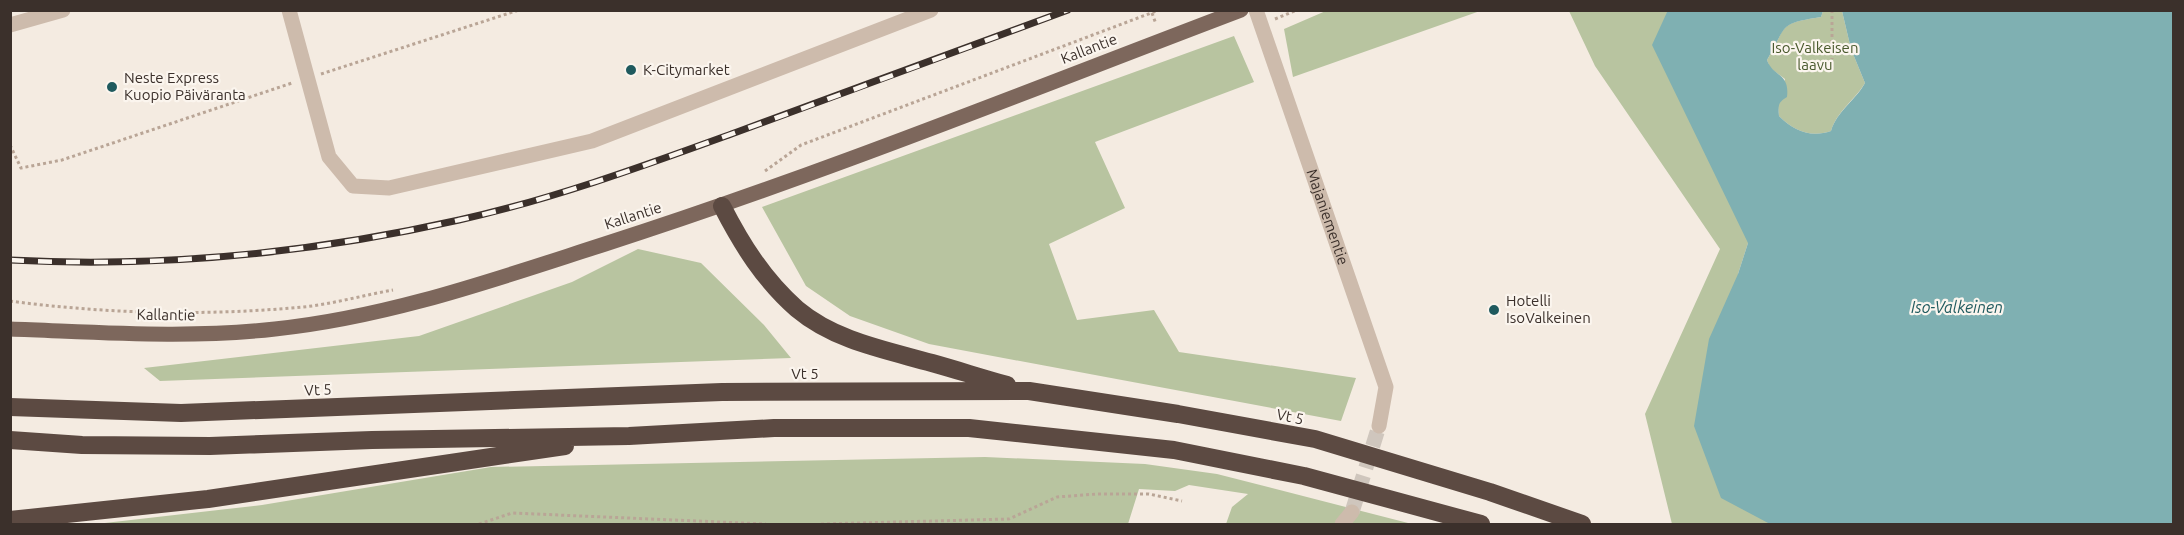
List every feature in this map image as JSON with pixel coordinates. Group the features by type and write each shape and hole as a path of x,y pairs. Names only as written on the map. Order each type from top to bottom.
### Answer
{"highway":[{"path":"722,206 738,238 760,271 798,310 821,326 879,349 1029,391"},
{"name":"Vt 5","path":"10,407 181,413 722,392 1029,391 1178,414 1315,439 1490,492 1582,525"},
{"path":"10,520 208,499 629,436 680,431 774,428 969,428 1174,450 1304,476 1480,525"},
{"path":"10,440 82,446 210,446 372,440 629,436"}],"main road":[{"name":"Kallantie","path":"10,329 189,334 274,329 379,313 448,295 722,206 1241,10"}],"street":[{"path":"10,25 63,10"},
{"path":"289,10 329,157 353,186 389,188 592,141 931,10"},
{"name":"Majaniementie","path":"1256,10 1386,387 1379,426"}],"path":[{"path":"10,145 21,168 62,160 519,10"},
{"path":"758,176 801,146 1159,10"},
{"path":"1832,10 1832,59"},
{"path":"1152,13 1156,24"},
{"path":"10,301 54,307 160,312 304,307 397,289"},
{"path":"1001,525 1009,519 1058,497 1149,494 1182,501"},
{"path":"479,525 512,513 766,525"},
{"path":"821,525 1009,519"}],"green space":[{"path":"1328,10 1480,11 1293,77 1284,29"},
{"path":"1569,11 1767,11 1760,38 1748,243 1738,274 1828,524 1672,524 1645,414 1720,249 1595,66"},
{"name":"Iso-Valkeisen laavu","path":"1823,11 1842,11 1851,49 1865,83 1841,112 1831,131 1817,134 1803,132 1779,116 1778,106 1785,79 1770,68 1767,60 1785,28 1790,24 1821,17"},
{"path":"1234,36 1254,82 1095,142 1125,208 1049,244 1077,320 1154,310 1179,352 1356,378 1341,421 929,344 850,316 806,286 762,207"},
{"path":"638,249 701,263 764,325 791,358 160,381 144,368 419,336 572,282"},
{"path":"985,457 1145,464 1217,474 1412,524 1226,524 1232,507 1248,494 1189,485 1175,491 1139,489 1128,524 96,524 262,505 491,467"}],"water":[{"name":"Iso-Valkeinen","path":"1668,10 1823,11 1821,17 1797,22 1786,28 1767,60 1786,83 1787,97 1779,105 1779,116 1803,132 1817,134 1831,131 1837,118 1865,83 1851,49 1842,11 2173,11 2173,524 1770,524 1721,498 1694,426 1709,339 1738,274 1748,243 1652,45"}],"tunnel":[{"path":"1352,512 1379,426"}],"railway":[{"path":"10,260 123,262 236,255 404,232 494,212 634,169 1068,10"}],"place":[{"name":"K-Citymarket","path":"631,70"},
{"name":"Neste Express Kuopio Päiväranta","path":"112,87"},
{"name":"Hotelli IsoValkeinen","path":"1494,310"}]}
